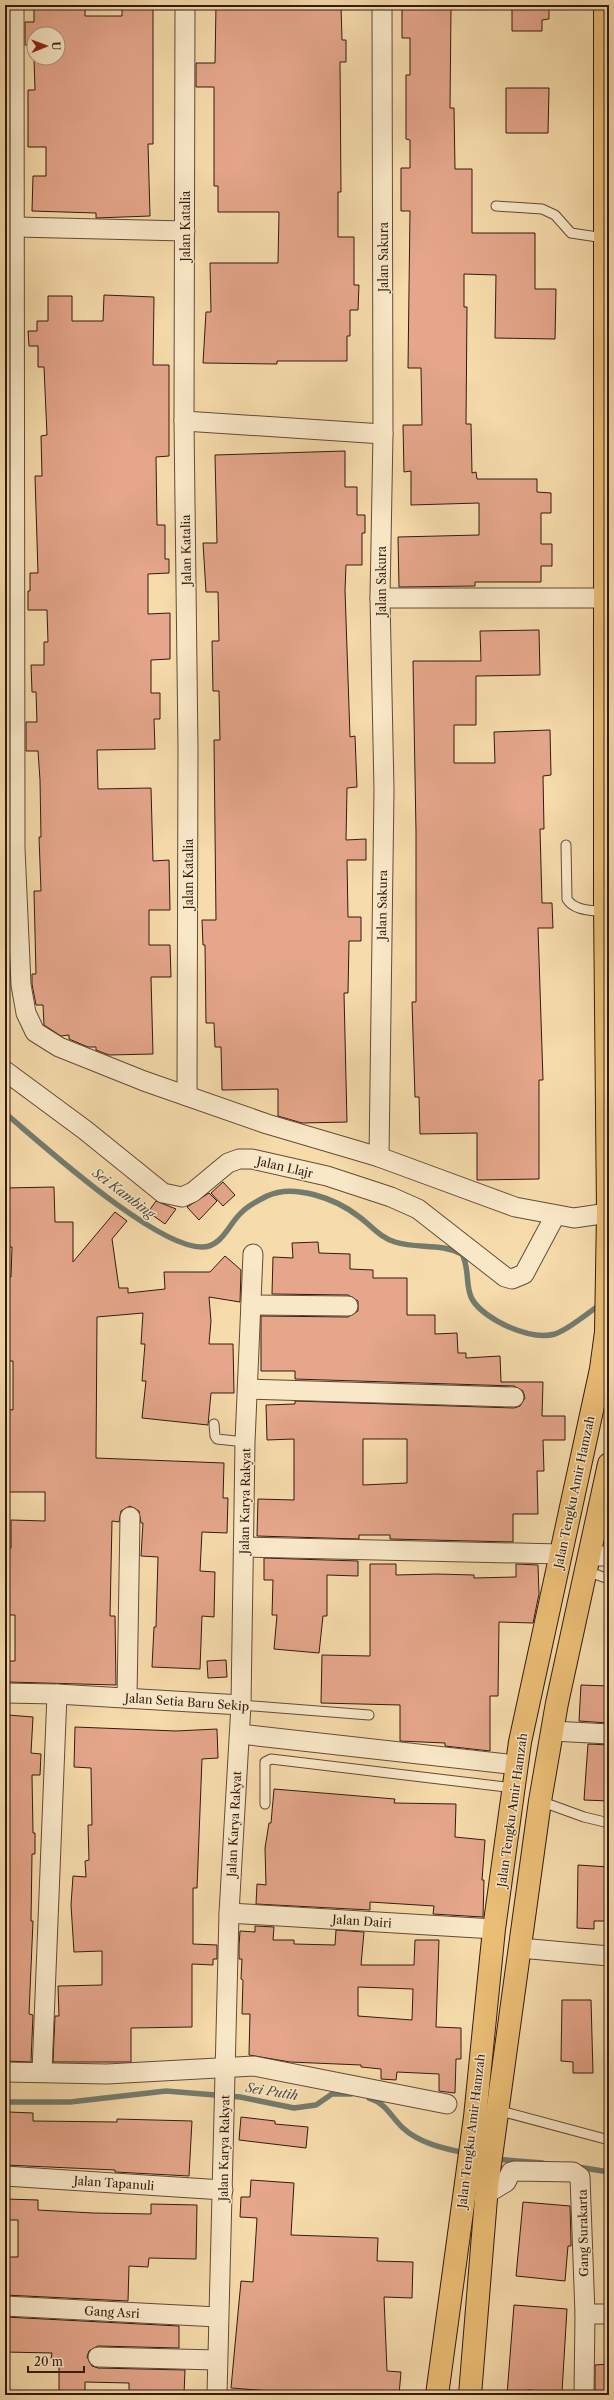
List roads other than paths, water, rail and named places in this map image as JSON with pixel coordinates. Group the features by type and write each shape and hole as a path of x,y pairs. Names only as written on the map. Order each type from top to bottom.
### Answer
{"main road":[{"name":"Jalan Tengku Amir Hamzah","path":"437,2395 465,2181 475,2117 494,1929 515,1788 520,1742 601,1369 607,1315 608,1213 605,912 608,598 604,238 605,5"},
{"name":"Jalan Tengku Amir Hamzah","path":"470,2395 486,2190 540,1801 551,1738 586,1564 609,1464"},
{"path":"520,1742 551,1738"}],"street":[{"path":"14,5 16,227 10,791 21,986 26,1013 35,1032 73,1053 187,1096 267,1124 379,1157 515,1207 555,1216 574,1218 608,1213"},
{"name":"Jalan Katalia","path":"185,5 184,421 188,748 187,1096"},
{"name":"Jalan Sakura","path":"379,1157 384,790 380,598 383,434 382,5"},
{"path":"16,227 185,231"},
{"path":"184,421 383,434"},
{"path":"380,598 608,598"},
{"name":"Jalan Llajr","path":"5,1071 85,1130 155,1188 172,1196 182,1197 193,1192 228,1163 239,1159 252,1159 327,1176 391,1197 418,1209 505,1277 512,1279 524,1274 555,1216"},
{"name":"Jalan Karya Rakyat","path":"217,2395 229,1913 240,1734 245,1442 253,1254"},
{"path":"251,1305 348,1306"},
{"path":"248,1389 514,1397"},
{"path":"127,1698 130,1517"},
{"path":"244,1547 560,1554"},
{"path":"586,1564 609,1556"},
{"name":"Jalan Setia Baru Sekip","path":"5,1693 57,1694 241,1705"},
{"path":"42,2072 57,1694"},
{"path":"240,1734 517,1765"},
{"path":"551,1738 609,1734"},
{"name":"Jalan Dairi","path":"229,1913 494,1929"},
{"path":"520,1948 609,1956"},
{"path":"5,2072 142,2073 225,2071 254,2066 447,2104"},
{"name":"Gang Surakarta","path":"486,2190 518,2170 577,2174 585,2314 584,2395"},
{"name":"Jalan Tapanuli","path":"5,2176 223,2190"},
{"name":"Gang Asri","path":"5,2306 218,2317"},
{"path":"585,2314 609,2314"},
{"path":"98,2357 217,2360"}],"lane":[{"path":"496,206 542,209 555,215 571,234 604,238"},
{"path":"566,845 567,899 570,903 587,910 605,912"},
{"path":"214,1424 215,1436 217,1440 245,1442"},
{"path":"586,1564 609,1579"},
{"name":"Jalan Setia Baru Sekip","path":"241,1705 368,1715"},
{"path":"265,1804 265,1762 271,1758 515,1788"},
{"path":"540,1801 584,1817 609,1823"},
{"path":"497,2115 609,2140"}],"waterway":[{"name":"Sei Kambing","path":"5,1113 72,1170 130,1214 158,1231 183,1243 203,1247 210,1246 221,1238 242,1212 257,1201 278,1192 302,1192 327,1199 349,1210 389,1240 403,1244 446,1248 462,1254 466,1266 470,1294 478,1307 497,1321 521,1332 545,1335 555,1334 572,1325 601,1304"},
{"name":"Sei Putih","path":"5,2102 70,2102 166,2091 240,2097 294,2108 316,2105 332,2094 351,2094"},
{"name":"Sei Putih","path":"369,2098 380,2103 403,2128 417,2138 441,2147 466,2153"},
{"name":"Sei Putih","path":"494,2159 543,2163"},
{"name":"Sei Putih","path":"578,2167 609,2172"}]}
